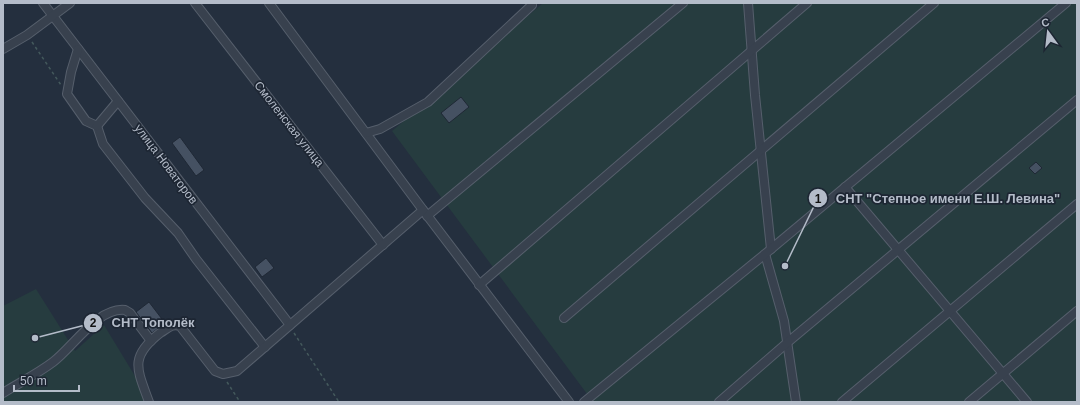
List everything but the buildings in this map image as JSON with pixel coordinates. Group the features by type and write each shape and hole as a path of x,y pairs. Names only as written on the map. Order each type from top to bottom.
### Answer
{"street":[{"name":"улица Новаторов","path":"43,3 290,326"},
{"path":"3,49 28,35 70,3"},
{"name":"Смоленская улица","path":"195,3 383,245"},
{"path":"269,3 479,285 569,402"},
{"path":"149,402 138,366 139,357 144,348 151,341 170,326 180,326 215,371 223,374 237,371 383,245 425,213 683,3"},
{"path":"748,3 768,251 788,342 796,402"},
{"path":"479,285 807,3"},
{"path":"564,318 934,3"},
{"path":"584,402 1066,3"},
{"path":"366,133 380,129 428,102 443,90 467,64 532,5"},
{"path":"78,49 71,72 67,94 86,121 97,126 103,144 145,198 178,233 196,259 265,347"},
{"path":"97,126 118,100"},
{"path":"720,402 788,342 1077,100"},
{"path":"845,187 1027,402"},
{"path":"842,402 1077,204"},
{"path":"3,393 53,362 97,322 112,311 125,310 130,313 151,341"},
{"path":"969,402 1077,311"}],"path":[{"path":"28,35 67,94"},
{"path":"290,326 339,402"},
{"path":"223,374 240,402"}],"green space":[{"path":"543,3 1077,3 1077,402 593,402 392,131"},
{"path":"36,289 75,351 104,325 138,381 144,402 3,402 3,306"}],"place":[{"name":"СНТ \"Степное имени Е.Ш. Левина\"","path":"785,266"},
{"name":"СНТ Тополёк","path":"35,338"}]}
